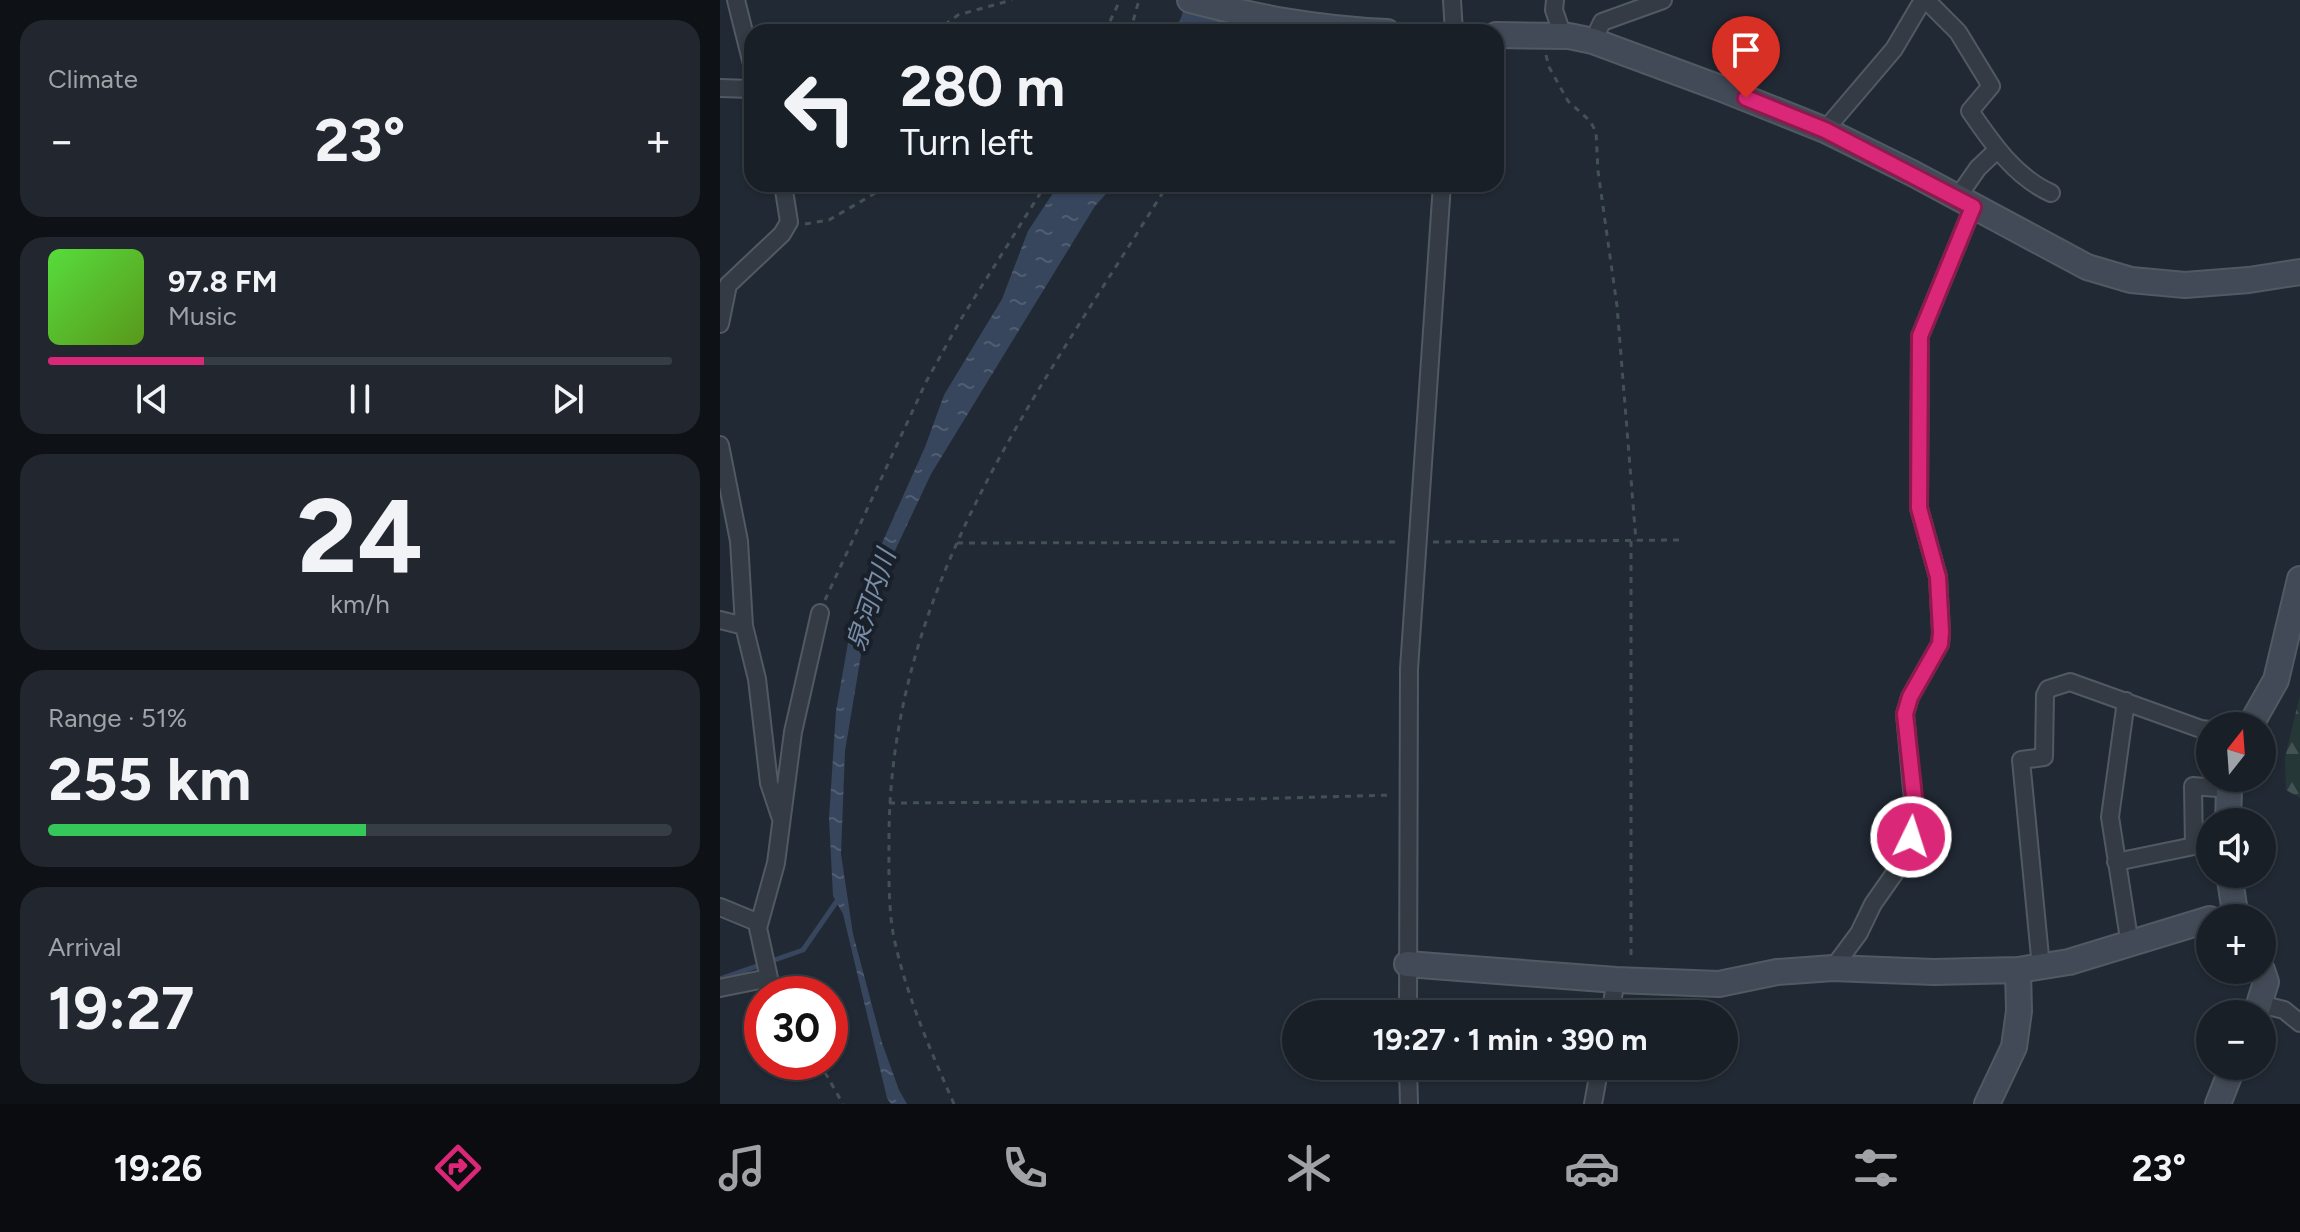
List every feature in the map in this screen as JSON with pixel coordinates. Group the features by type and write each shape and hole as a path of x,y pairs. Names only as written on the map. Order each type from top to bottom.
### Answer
{"street":[{"path":"736,0 744,32"},
{"path":"1190,0 1300,24"},
{"path":"1452,0 1454,24"},
{"path":"1552,35 1555,0"},
{"path":"1593,41 1602,22 1663,0"},
{"path":"1825,130 1894,49 1925,0 1958,32 1991,86 1970,111 1997,150 2025,177 2051,193"},
{"path":"1504,35 1552,35 1593,41 1825,130 2087,267 2131,280 2185,285 2300,272"},
{"path":"720,88 744,89"},
{"path":"1833,968 1859,933 1873,904 1894,874 1915,822 1905,714 1910,697 1940,644 1941,632 1938,577 1919,508 1920,336 1978,168 1997,150"},
{"path":"720,324 724,285 782,234 789,222 784,192"},
{"path":"1408,1000 1409,669 1441,192"},
{"path":"720,445 739,541 744,626 757,679 769,783 782,822"},
{"path":"2258,712 2276,680 2300,579"},
{"path":"720,988 757,983 769,978 762,953 759,923 776,863 793,732 820,613"},
{"path":"720,620 744,626"},
{"path":"1987,1104 2014,1047 2029,968 2021,760 2044,757 2045,695 2048,689 2070,682 2196,725"},
{"path":"2126,701 2110,817 2130,945"},
{"path":"2116,862 2194,846 2193,786 2196,786"},
{"path":"720,907 759,923"},
{"path":"1407,964 1719,984 1777,972 1833,968 1934,972 2029,968 2130,945 2196,925"},
{"path":"1616,1000 1624,980"},
{"path":"2276,1010 2284,1010 2300,1023"},
{"path":"1408,1080 1409,1104"},
{"path":"1593,1104 1597,1080"},
{"path":"2218,1104 2227,1080"}],"path":[{"path":"946,24 958,15 1012,0"},
{"path":"1109,24 1120,0"},
{"path":"1132,24 1139,0"},
{"path":"1552,35 1549,67 1568,101 1590,121 1596,132 1598,171 1617,306 1634,541 1624,980"},
{"path":"789,222 810,224 829,220 877,192"},
{"path":"820,613 926,382 961,319 1041,192"},
{"path":"954,1104 913,1004 895,941 889,865 889,803 897,727 912,658 956,543 1030,400 1163,192"},
{"path":"956,543 1681,540"},
{"path":"889,803 1179,801 1408,795"},
{"path":"829,1080 843,1104"}],"green space":[{"path":"2300,695 2300,798 2286,790 2285,758"}],"water":[{"path":"1186,0 1232,0 1224,24 1178,24"},
{"name":"泉河内川","path":"1054,192 1108,192 1095,206 931,474 884,574 861,655 845,751 841,854 853,934 882,1043 907,1104 891,1104 887,1098 843,914 833,896 829,818 836,711 852,620 874,561 925,447 944,395 1002,299 1028,231"}],"waterway":[{"path":"720,979 803,950 839,898"}],"route":[{"path":"1746,98 1825,130 1973,207 1920,336 1922,421 1919,508 1938,577 1941,632 1940,644 1910,697 1905,714 1915,806 1911,837"}]}
